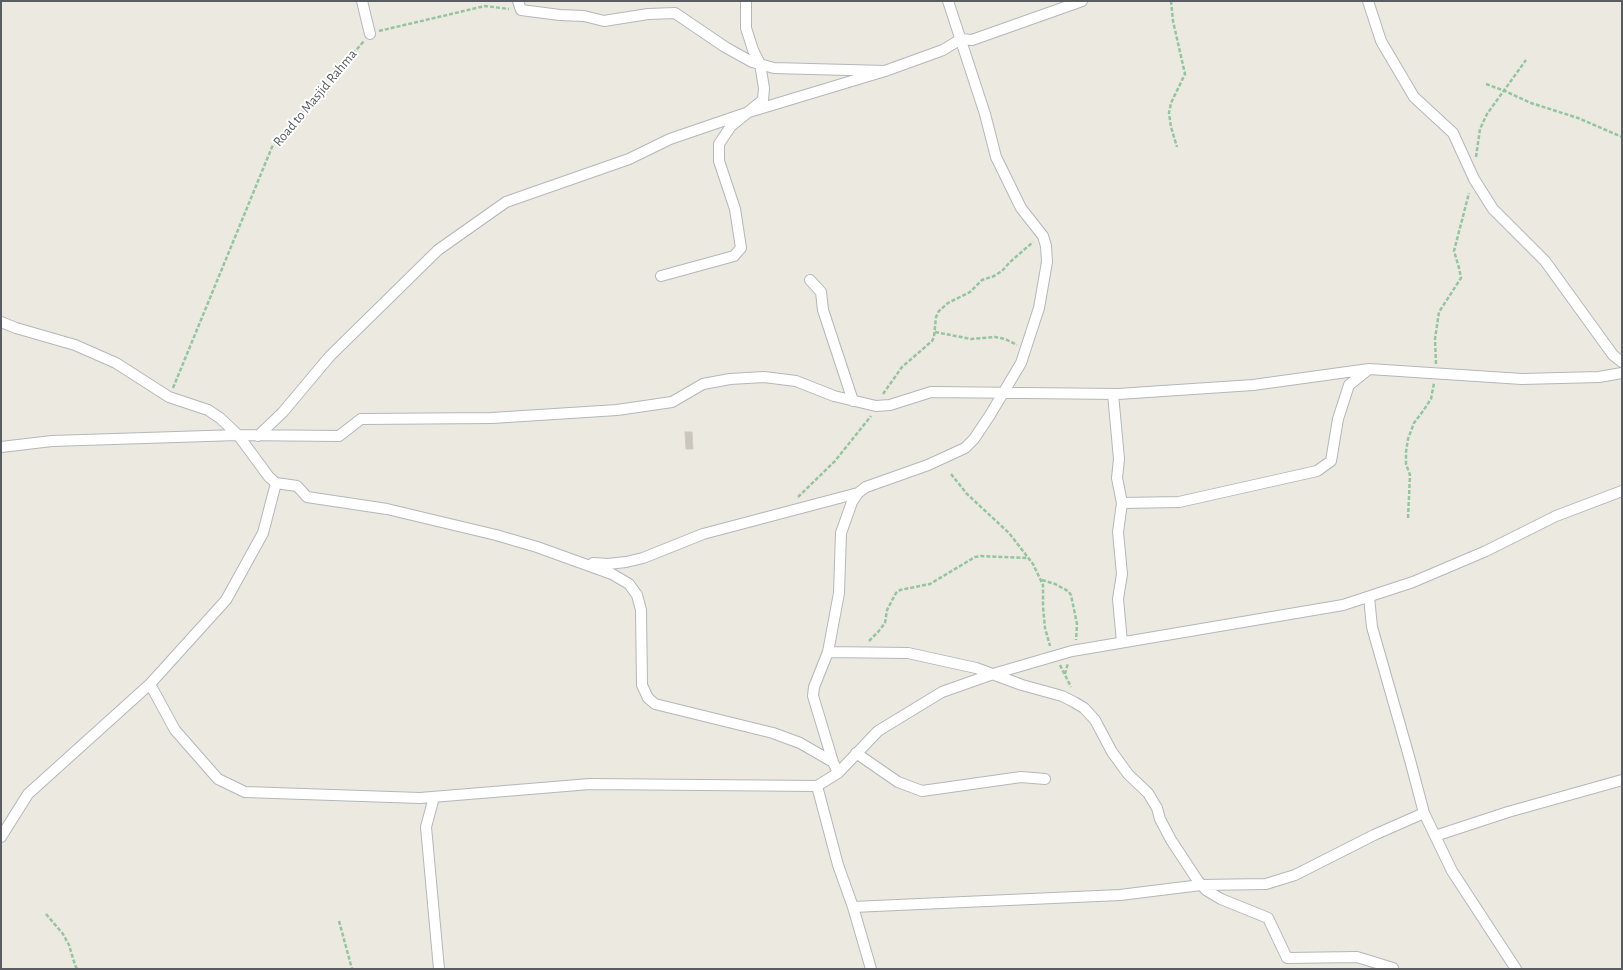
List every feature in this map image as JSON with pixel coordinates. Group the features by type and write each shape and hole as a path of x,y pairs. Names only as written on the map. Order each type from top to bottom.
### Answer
{"street":[{"path":"362,1 370,34"},
{"path":"662,276 734,256 741,248 735,209 719,161 719,144 731,126 763,100 764,88 760,64 753,50 746,28 746,1"},
{"path":"838,773 832,762 813,696 814,687 828,652 839,594 841,533 852,502 866,487 928,465 965,448 974,440 1021,363 1039,308 1047,262 1046,246 1043,236 1021,208 996,157 985,114 948,1"},
{"path":"258,436 284,412 330,356 438,250 506,202 629,160 670,139 749,112 885,71 943,50 961,39 972,40 1082,1"},
{"path":"1368,1 1381,41 1414,98 1453,134 1474,179 1493,209 1545,261 1613,355 1622,362"},
{"path":"520,6 560,15 584,16 604,21 648,14 675,13 724,47 752,62 774,68 885,71"},
{"path":"810,280 821,292 823,310 853,400"},
{"path":"1,322 16,328 75,345 116,363 169,397 208,410 220,418 238,435 269,477 276,483 297,486 307,497 387,509 496,535 612,574 629,584 637,595 641,610 642,686 648,698 655,704 773,733 800,743 832,762"},
{"path":"1122,503 1178,502 1317,471 1331,461 1338,419 1349,385 1368,369"},
{"path":"1,447 52,441 238,435 338,436 362,419 492,418 617,410 672,402 703,384 730,378 764,377 796,381 834,396 876,406 890,405 931,392 1113,394 1253,385 1368,369 1522,379 1599,377 1622,373"},
{"path":"1113,394 1119,459 1118,478 1122,503 1118,532 1122,574 1118,599 1122,642"},
{"path":"1,837 28,794 150,684 226,600 263,533 276,483"},
{"path":"150,684 175,730 218,779 245,792 420,798 590,784 817,786 838,773 878,730 942,692 993,674 1072,651 1343,605 1413,582 1486,551 1556,516 1622,491"},
{"path":"580,562 608,564 644,558 703,534 858,494"},
{"path":"1369,597 1372,627 1424,813 1452,871 1516,969"},
{"path":"828,652 908,653 976,668 1022,685 1062,696 1079,705 1095,720 1112,752 1128,774 1148,794 1157,808 1160,819 1171,840 1201,884 1206,890 1221,900 1268,918 1287,958 1357,957 1393,968"},
{"path":"856,753 898,782 922,791 1021,777 1045,779"},
{"path":"1435,836 1508,812 1622,780"},
{"path":"817,786 838,864 871,969"},
{"path":"434,797 426,827 439,969"},
{"path":"852,907 1120,895 1201,884 1266,884 1295,875 1374,835 1424,813"}],"path":[{"path":"1171,1 1173,21 1185,74 1171,103 1169,113 1171,127 1177,147"},
{"path":"370,34 394,26 485,6 520,6"},
{"name":"Road to Masjid Rahma","path":"169,397 272,147 370,34"},
{"path":"1476,159 1480,129 1487,114 1526,60"},
{"path":"1486,84 1531,103 1578,118 1622,137"},
{"path":"1408,518 1410,475 1406,464 1406,452 1408,439 1414,423 1424,411 1431,399 1434,388 1437,322 1439,312 1461,278 1454,251 1465,204 1474,179"},
{"path":"794,500 835,461 861,430 902,366 932,340 935,332 936,318 939,311 948,303 970,292 982,280 994,276 1002,271 1032,242 1043,236"},
{"path":"935,332 971,339 995,337 1005,339 1026,349"},
{"path":"951,474 967,494 1009,533 1042,580 1045,628 1050,648 1065,674 1079,705"},
{"path":"857,653 885,623 887,610 896,593 900,590 930,584 975,557 1028,558"},
{"path":"1042,580 1055,584 1068,591 1071,595 1077,624 1076,637 1065,674"},
{"path":"46,914 63,934 69,945 77,969"},
{"path":"339,921 352,969"}],"building":[{"path":"685,432 692,432 693,449 686,449"}]}
